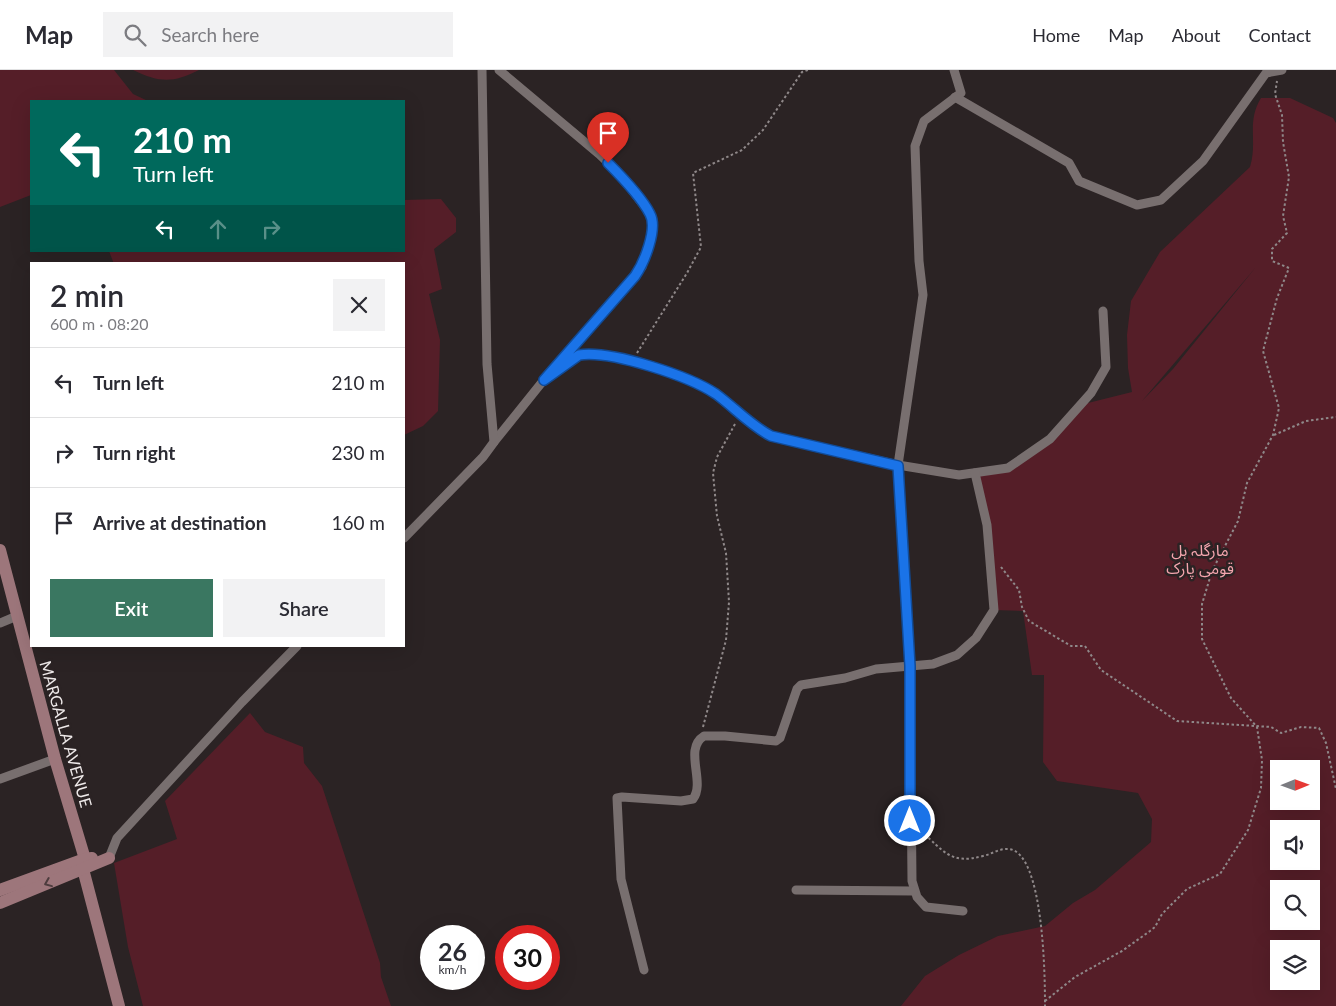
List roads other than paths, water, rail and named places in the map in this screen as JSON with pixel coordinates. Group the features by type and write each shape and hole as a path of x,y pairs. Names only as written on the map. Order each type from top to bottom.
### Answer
{"street":[{"path":"482,70 487,364 494,442"},
{"path":"405,537 483,457 544,380 642,267 652,232 651,215 618,172 499,70"},
{"path":"954,70 961,93 924,121 915,146 919,261 923,295 898,466 910,666 910,821 914,891 926,907 963,912"},
{"path":"955,97 1069,163 1079,181 1137,205 1161,200 1203,161 1266,73 1282,70"},
{"path":"544,380 579,355 631,362 698,384 728,403 740,416 771,436 898,466 959,475 1008,468 1050,439 1090,392 1106,367 1103,311"},
{"path":"644,970 622,887 617,798 681,801 693,799 698,789 695,756 700,739 717,736 776,741 780,738 796,689 802,685 846,678 876,669 946,660 957,654 976,638 994,610 987,525 975,473"},
{"name":"MARGALLA AVENUE","path":"0,550 54,759 84,864 119,1006"},
{"path":"0,623 17,616"},
{"path":"0,890 109,858 117,838 242,702 296,647"},
{"path":"0,779 54,759"},
{"path":"0,903 84,864"},
{"path":"796,890 914,891"}],"park label":[{"name":"مارگلہ ہل قومی پارک","path":"1200,559"}]}
